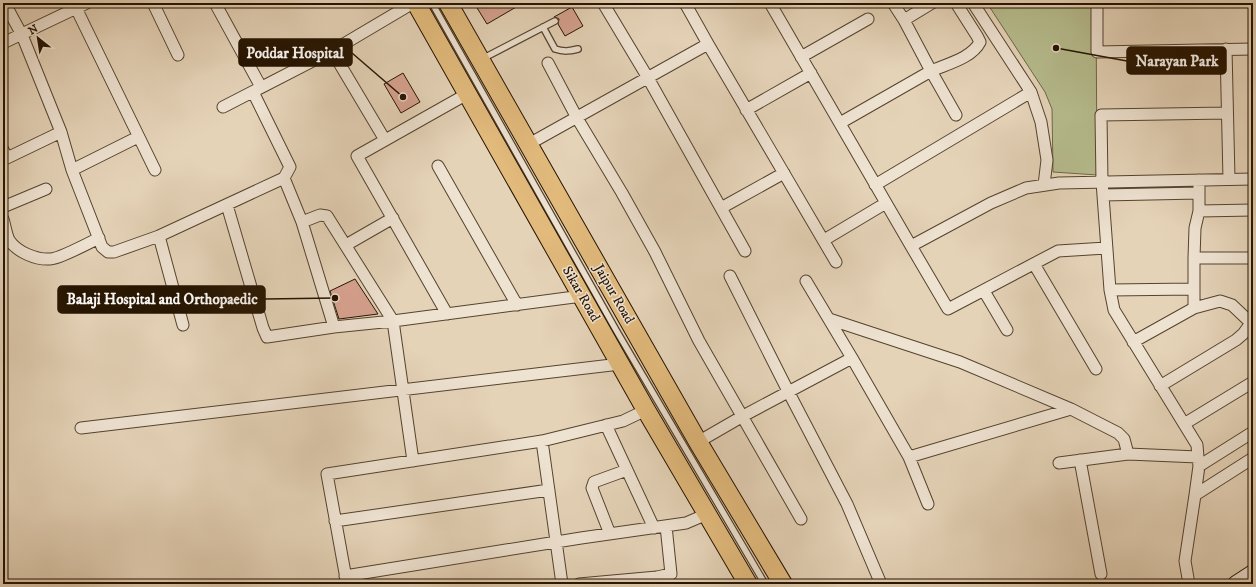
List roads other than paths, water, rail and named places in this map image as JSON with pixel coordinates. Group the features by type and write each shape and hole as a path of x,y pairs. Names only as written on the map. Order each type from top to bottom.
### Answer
{"main road":[{"name":"Sikar Road","path":"416,3 646,410 748,584"},
{"name":"Jaipur Road","path":"448,3 698,442 783,584"}],"street":[{"path":"153,3 178,55"},
{"path":"9,11 22,35 60,132 72,170 102,247 105,250 114,252 159,236 284,178 290,167 257,90 216,3"},
{"path":"223,107 332,51 413,3"},
{"path":"603,3 648,78 745,251"},
{"path":"685,3 836,262"},
{"path":"770,3 948,309 1058,251 1106,248"},
{"path":"893,3 904,20 956,115"},
{"path":"904,20 932,3"},
{"path":"840,123 931,71 968,55 977,47 980,42 956,3"},
{"path":"973,3 1031,92 1041,122 1046,160 1044,185"},
{"path":"1097,3 1097,52 1253,49"},
{"path":"3,44 83,4 138,137 155,170"},
{"path":"801,57 868,19"},
{"path":"529,144 708,44"},
{"path":"1226,49 1229,179"},
{"path":"332,51 385,140"},
{"path":"548,64 577,118 655,252 699,341 801,519"},
{"path":"746,110 811,73"},
{"path":"875,185 1031,92"},
{"path":"447,314 357,156 467,94"},
{"path":"1189,584 1185,561 1199,462 1197,445 1114,310 1110,290 1102,195 1101,115 1227,113"},
{"path":"3,150 7,158 60,132"},
{"path":"72,170 138,137"},
{"path":"438,166 517,305"},
{"path":"721,208 784,173"},
{"path":"284,178 302,222 334,327"},
{"path":"910,246 991,203 1026,188 1059,183 1253,179"},
{"path":"1194,308 1195,228 1199,211 1198,180"},
{"path":"3,207 46,189"},
{"path":"1102,195 1199,193"},
{"path":"824,240 886,204"},
{"path":"227,205 266,337 582,296"},
{"path":"1199,211 1253,210"},
{"path":"302,222 320,215 327,216 393,321 412,461"},
{"path":"346,245 392,218"},
{"path":"3,219 9,239 16,248 40,258 51,259 99,238"},
{"path":"159,236 183,325"},
{"path":"1194,258 1253,258"},
{"path":"1034,264 1096,369"},
{"path":"730,276 847,504 881,584"},
{"path":"806,281 909,457 928,504"},
{"path":"1110,290 1194,289"},
{"path":"984,290 1007,330"},
{"path":"1133,342 1194,308 1220,302 1232,304 1252,321 1243,334 1236,340 1160,386"},
{"path":"829,319 960,362 1071,409 1118,433 1124,439 1128,454"},
{"path":"698,442 742,416 852,358"},
{"path":"82,428 620,364"},
{"path":"1184,424 1253,382"},
{"path":"909,457 1071,409"},
{"path":"646,410 623,421 542,441 327,474 346,580 557,542 686,523 707,514"},
{"path":"606,425 654,528"},
{"path":"1059,463 1128,454 1199,462 1253,432"},
{"path":"542,441 562,584"},
{"path":"1195,495 1253,458"},
{"path":"1080,460 1101,574"},
{"path":"610,534 592,488 594,482 627,470"},
{"path":"335,520 549,490"},
{"path":"579,584 657,577 671,574 666,526"},
{"path":"1236,584 1253,573"}],"lane":[{"path":"432,3 616,330 765,584"},
{"path":"480,60 555,21"},
{"path":"542,28 555,49 562,51 578,49"}],"place":[{"name":"Narayan Park","path":"1056,48"},
{"name":"Poddar Hospital","path":"403,97"},
{"name":"Balaji Hospital and Orthopaedic","path":"335,298"}]}
